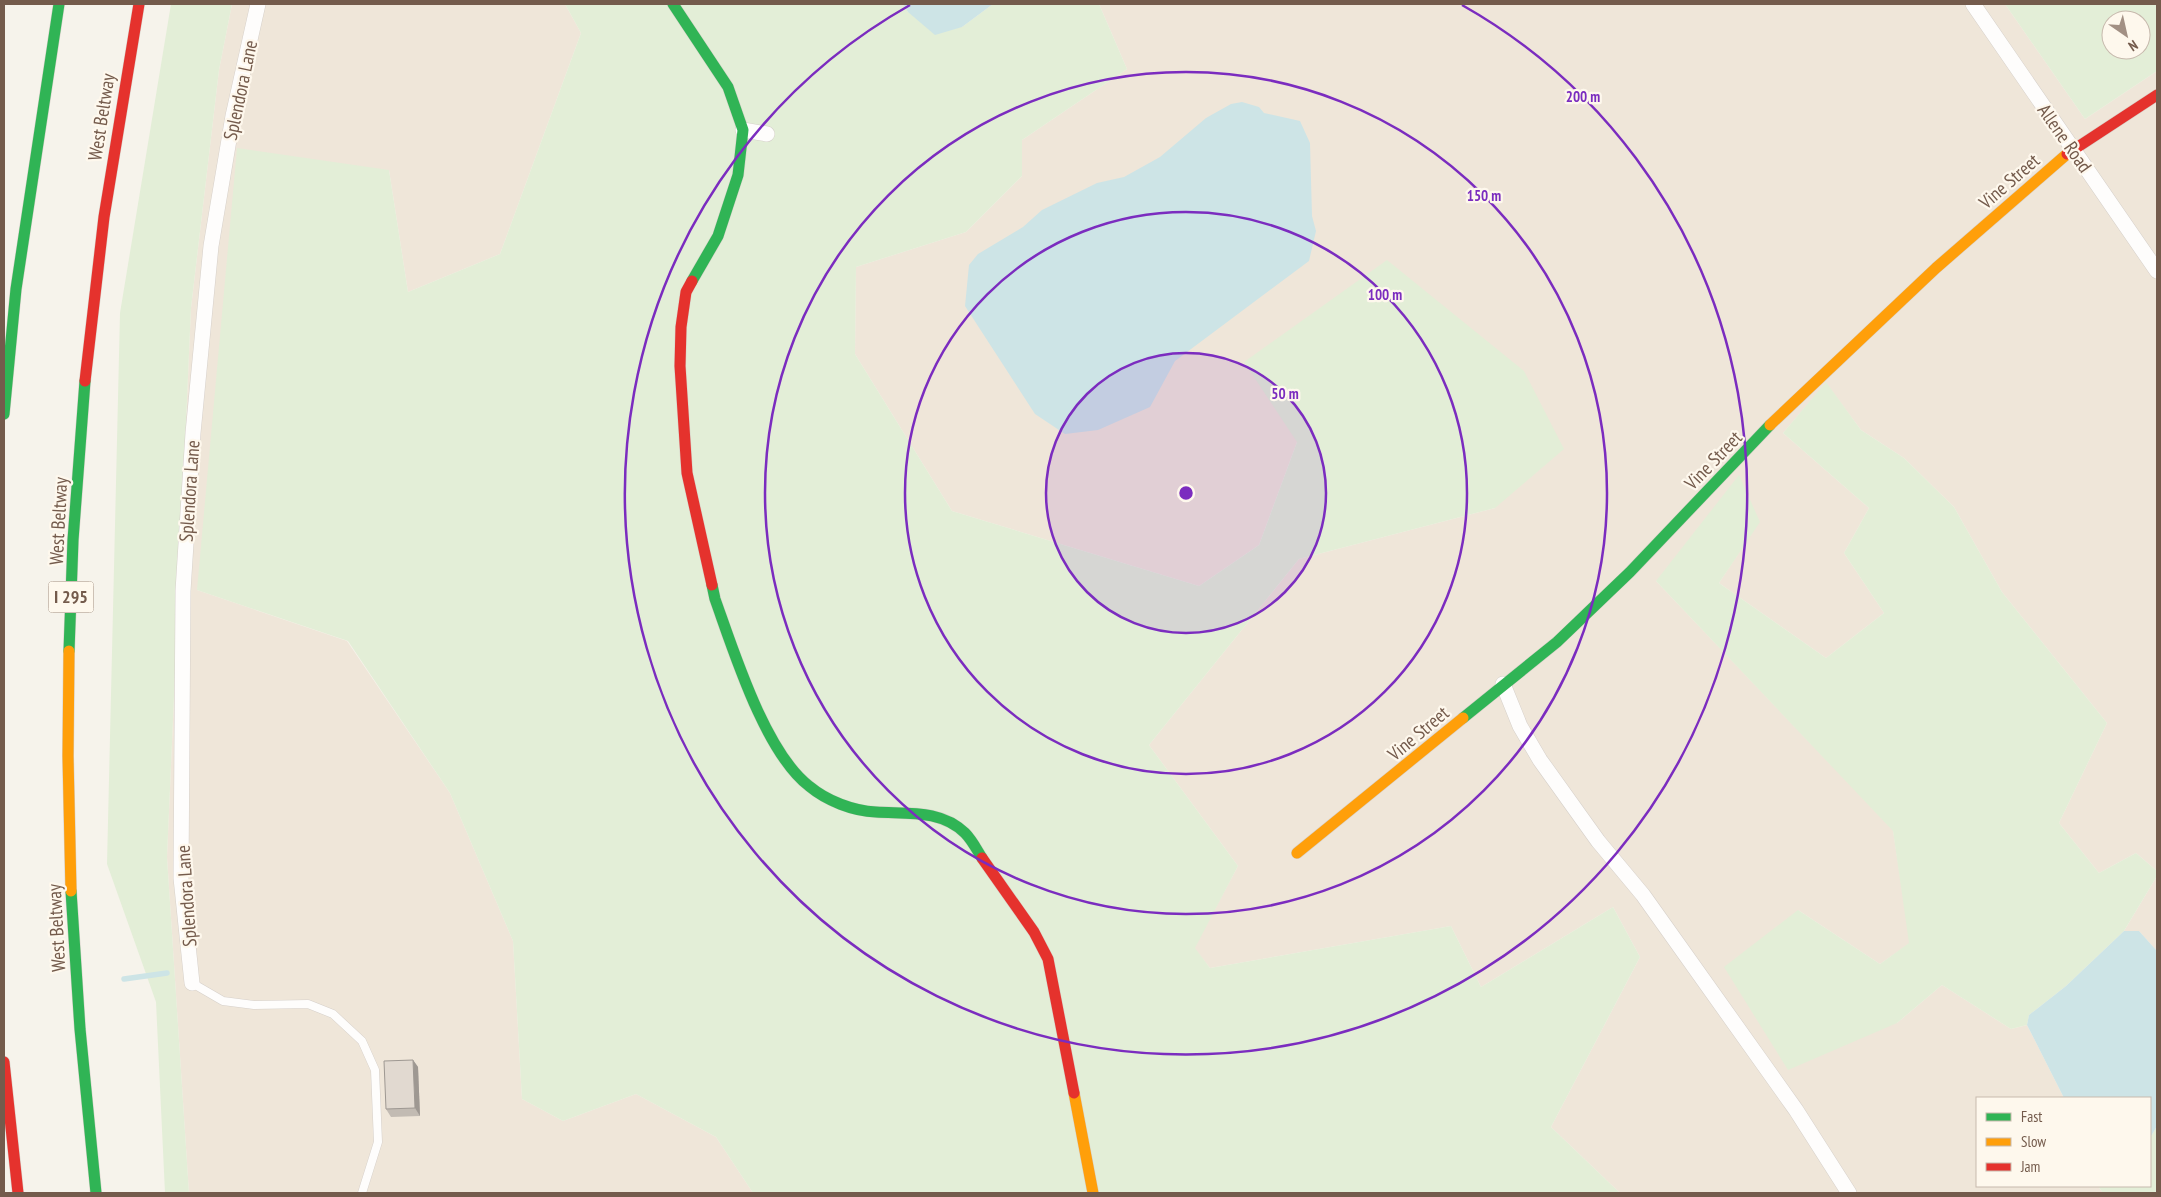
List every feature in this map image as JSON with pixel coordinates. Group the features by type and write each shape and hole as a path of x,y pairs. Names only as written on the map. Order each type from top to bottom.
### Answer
{"main road":[{"path":"4,414 16,289 50,52 60,4"},
{"name":"West Beltway","path":"96,1193 82,1064 70,865 68,761 72,566 84,389 103,214 139,4"},
{"path":"673,4 728,87 743,130 738,175 718,236 686,292 681,327 680,366 687,473 715,599 753,700 789,767 810,787 844,806 874,812 913,812 941,818 965,833 1034,932 1048,959 1093,1193"},
{"name":"Vine Street","path":"1297,853 1380,788 1557,642 1630,572 1779,416 1936,268 2073,149 2157,95"},
{"path":"4,1062 18,1193"}],"street":[{"name":"Splendora Lane","path":"192,983 182,868 183,591 193,433 212,246 233,116 258,4"},
{"name":"Allene Road","path":"1973,4 2157,271"},
{"path":"743,130 767,134"},
{"path":"1504,684 1520,726 1540,760 1598,840 1643,895 1796,1110 1849,1193"}],"lane":[{"path":"192,983 223,1001 254,1005 308,1004 333,1014 362,1041 375,1070 378,1142 362,1193"}],"shaded area":[{"path":"232,4 565,4 581,33 500,254 408,292 389,170 197,590 347,641 450,793 513,941 522,1099 563,1121 636,1094 716,1137 753,1193 189,1193 167,857 191,308 219,70"},
{"path":"1099,4 2005,4 2085,119 2157,71 2157,871 2136,853 2099,873 2059,823 2107,723 2002,592 1954,507 1904,458 1861,430 1826,383 1783,433 1869,508 1844,553 1884,613 1826,658 1719,583 1759,522 1656,581 1893,830 1910,943 1880,964 1798,910 1897,1023 1942,985 2011,1029 2027,1025 2063,1097 1976,1097 1976,1187 2099,1187 2103,1193 1620,1193 1551,1127 1640,957 1613,907 1481,987 1451,926 1210,968 1194,948 1238,866 1149,745 1299,559 1495,508 1297,442 1259,545 1199,586 952,511 855,354 856,267 966,232 1022,176 1022,140 1127,69"},
{"path":"2157,876 2157,951 2139,931 2124,931"}],"green space":[{"path":"171,4 232,4 219,70 191,308 167,857 189,1193 165,1193 156,1002 107,864 120,313"},
{"path":"565,4 903,4 908,12 962,27 993,4 1099,4 1127,69 1022,140 1022,176 966,232 856,267 855,354 952,511 1199,586 1259,545 1297,442 1244,362 1387,260 1524,371 1564,449 1495,508 1299,559 1149,745 1238,866 1195,948 1210,968 1451,926 1481,987 1613,907 1640,957 1551,1127 1620,1193 753,1193 716,1137 636,1094 563,1121 522,1099 513,941 450,793 348,641 197,590 237,148 389,170 408,292 500,254 581,33"},
{"path":"2005,4 2157,4 2157,71 2085,119"},
{"path":"1826,382 1861,430 1904,458 1954,507 2002,592 2107,723 2059,823 2099,873 2136,853 2157,871 2157,876 2124,931 2066,986 2029,1015 2027,1025 2011,1029 1942,985 1897,1023 1788,1070 1724,967 1798,910 1880,964 1909,943 1893,831 1656,581 1739,475 1760,522 1719,583 1826,658 1884,613 1844,553 1869,508 1783,433"},
{"path":"2157,1126 2157,1193 2103,1193 2099,1187 2151,1187 2151,1136"}],"water":[{"path":"903,4 993,4 962,27 935,35 908,12"},
{"path":"1242,102 1259,107 1264,113 1300,121 1310,143 1312,216 1316,231 1309,261 1175,361 1150,407 1098,430 1065,434 1035,414 965,306 969,265 978,254 1023,227 1042,210 1097,183 1124,177 1160,157 1206,118 1231,104"},
{"path":"2124,931 2139,931 2157,951 2157,1126 2151,1136 2151,1097 2063,1097 2027,1025 2029,1015 2066,986"}],"building":[{"path":"413,1060 415,1108 386,1109 384,1061"}],"waterway":[{"path":"124,979 167,973"}],"traffic: fast":[{"path":"4,414 16,289 59,4"},
{"path":"673,4 728,87 743,130 738,175 718,236 692,281"},
{"path":"69,651 73,540 85,381"},
{"path":"1463,718 1557,642 1630,572 1770,425"},
{"path":"712,585 715,599 741,672 753,700 778,750 793,770 816,791 832,801 849,807 876,812 923,814 934,816 956,825 965,833 982,858"},
{"path":"71,891 80,1029 96,1193"}],"traffic: slow":[{"path":"1770,425 1936,268 2067,154"},
{"path":"69,651 68,756 71,891"},
{"path":"1297,853 1463,718"},
{"path":"1074,1093 1093,1193"}],"traffic: jam":[{"path":"85,381 104,217 139,4"},
{"path":"2067,154 2157,95"},
{"path":"692,281 686,292 681,327 680,366 687,473 712,585"},
{"path":"982,858 1034,932 1048,959 1074,1093"},
{"path":"4,1062 18,1193"}]}
